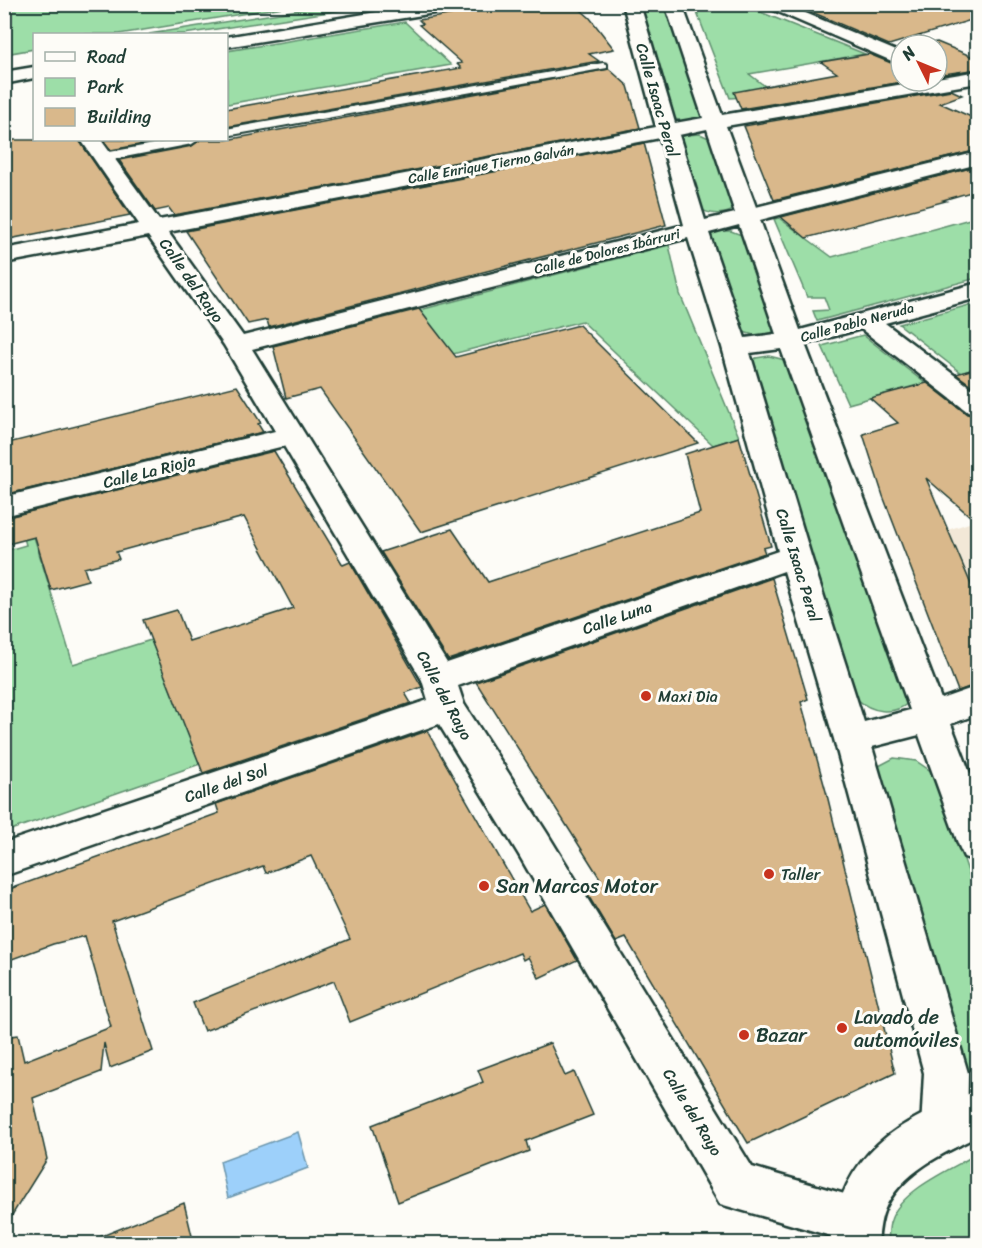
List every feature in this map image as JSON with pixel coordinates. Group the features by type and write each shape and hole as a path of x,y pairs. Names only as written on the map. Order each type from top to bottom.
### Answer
{"street":[{"path":"228,42 459,4"},
{"name":"Calle Isaac Peral","path":"632,4 696,229 735,346 795,556 852,739 961,1121"},
{"path":"672,4 791,340 978,846"},
{"path":"768,4 889,55"},
{"path":"4,78 33,73"},
{"name":"Calle Enrique Tierno Galván","path":"949,77 978,77"},
{"path":"949,79 978,91"},
{"name":"Calle Enrique Tierno Galván","path":"4,256 154,226 667,132 889,88"},
{"name":"Calle del Rayo","path":"97,148 237,345 293,435 443,693 737,1187 854,1231"},
{"name":"Calle de Dolores Ibárruri","path":"237,345 978,158"},
{"name":"Calle Pablo Neruda","path":"735,346 791,340 978,290"},
{"path":"865,320 978,406"},
{"name":"Calle La Rioja","path":"4,507 293,435"},
{"name":"Calle Luna","path":"443,693 795,556"},
{"name":"Calle del Sol","path":"4,860 443,693"},
{"path":"852,739 931,718 978,699"},
{"path":"854,1231 866,1189 888,1162 961,1121"}],"lane":[{"path":"228,133 603,66"},
{"path":"97,148 180,141"}],"shaded area":[{"path":"975,521 977,523 977,668 952,676 902,545"}],"green space":[{"path":"5,4 296,5 125,33 33,33 33,49 5,54"},
{"path":"336,4 375,5 191,33 155,33"},
{"path":"637,5 666,5 704,116 688,121 671,117"},
{"path":"694,5 743,5 865,54 749,74 786,102 750,109 745,97 730,98"},
{"path":"405,22 451,65 228,104 228,51"},
{"path":"700,134 713,140 735,209 726,213 717,214 699,208 679,138"},
{"path":"977,217 977,278 817,321 813,311 829,310 824,297 807,297 774,219 779,218 832,257"},
{"path":"719,231 731,231 744,236 775,331 759,335 743,332 710,235"},
{"path":"669,245 680,294 739,437 713,445 582,321 453,354 416,311"},
{"path":"977,303 977,368 961,373 899,324"},
{"path":"863,335 925,383 848,404 822,346"},
{"path":"769,356 785,360 908,703 896,710 882,711 869,707 857,699 749,364 756,358"},
{"path":"31,527 73,664 151,640 200,764 5,832 5,551 26,545 22,530"},
{"path":"894,758 916,761 935,774 977,898 977,1078 965,1071 877,767"},
{"path":"977,1154 977,1243 888,1243 891,1220 896,1209 905,1199 928,1181"}],"water":[{"path":"298,1132 308,1168 228,1198 220,1161"}],"building":[{"path":"513,4 574,4 590,18 614,49 589,54 599,61 228,127 228,109 461,68 457,64 462,63 419,25 423,24 419,20"},
{"path":"793,4 978,4 978,18 929,33 889,33 889,45"},
{"path":"949,47 978,59 978,69 949,73"},
{"path":"869,54 889,62 889,84 741,109 734,92 837,73 821,62"},
{"path":"609,69 628,86 640,128 174,215 169,208 155,211 119,160 192,146 199,141 228,140"},
{"path":"949,90 962,95 940,103 978,120 978,150 774,200 744,126 934,93 949,93"},
{"path":"4,140 80,141 130,215 4,240"},
{"path":"104,141 160,141 111,150"},
{"path":"644,143 666,225 269,327 267,320 248,324 186,231"},
{"path":"978,166 978,190 943,200 946,201 806,238 781,217"},
{"path":"419,309 456,357 579,325 698,443 421,532 320,389 286,398 273,346"},
{"path":"978,368 978,390 956,374"},
{"path":"927,383 967,414 978,416 978,523 926,478 978,601 978,684 958,691 883,496 863,434 898,423 870,398"},
{"path":"237,386 261,423 258,424 263,432 4,495 4,444"},
{"path":"739,437 771,546 763,548 765,553 448,660 381,552 452,529 488,582 700,513 685,454"},
{"path":"274,451 343,565 350,562 422,687 405,693 411,703 203,773 143,620 177,610 189,641 293,608 244,517 116,552 119,559 84,568 88,580 51,590 35,537 4,545 4,518"},
{"path":"772,578 808,699 801,702 827,795 895,1073 748,1143 626,938 616,942 583,887 601,880 476,682"},
{"path":"427,731 530,911 545,904 577,960 539,978 528,957 523,960 520,953 350,1022 334,981 204,1031 193,1003 350,939 311,856 266,873 263,866 112,921 153,1051 110,1068 104,1043 101,1072 33,1098 47,1159 4,1228 4,1037 18,1035 24,1061 111,1027 85,936 53,944 4,962 4,891 219,813 216,804"},
{"path":"550,1043 565,1076 574,1072 593,1115 526,1141 529,1151 398,1202 372,1125 483,1082 478,1070"},
{"path":"184,1203 194,1244 87,1244 87,1242"}],"place":[{"name":"Maxi Dia","path":"646,696"},
{"name":"Taller","path":"769,874"},
{"name":"San Marcos Motor","path":"484,886"},
{"name":"Lavado de automóviles","path":"842,1028"},
{"name":"Bazar","path":"744,1035"}]}
